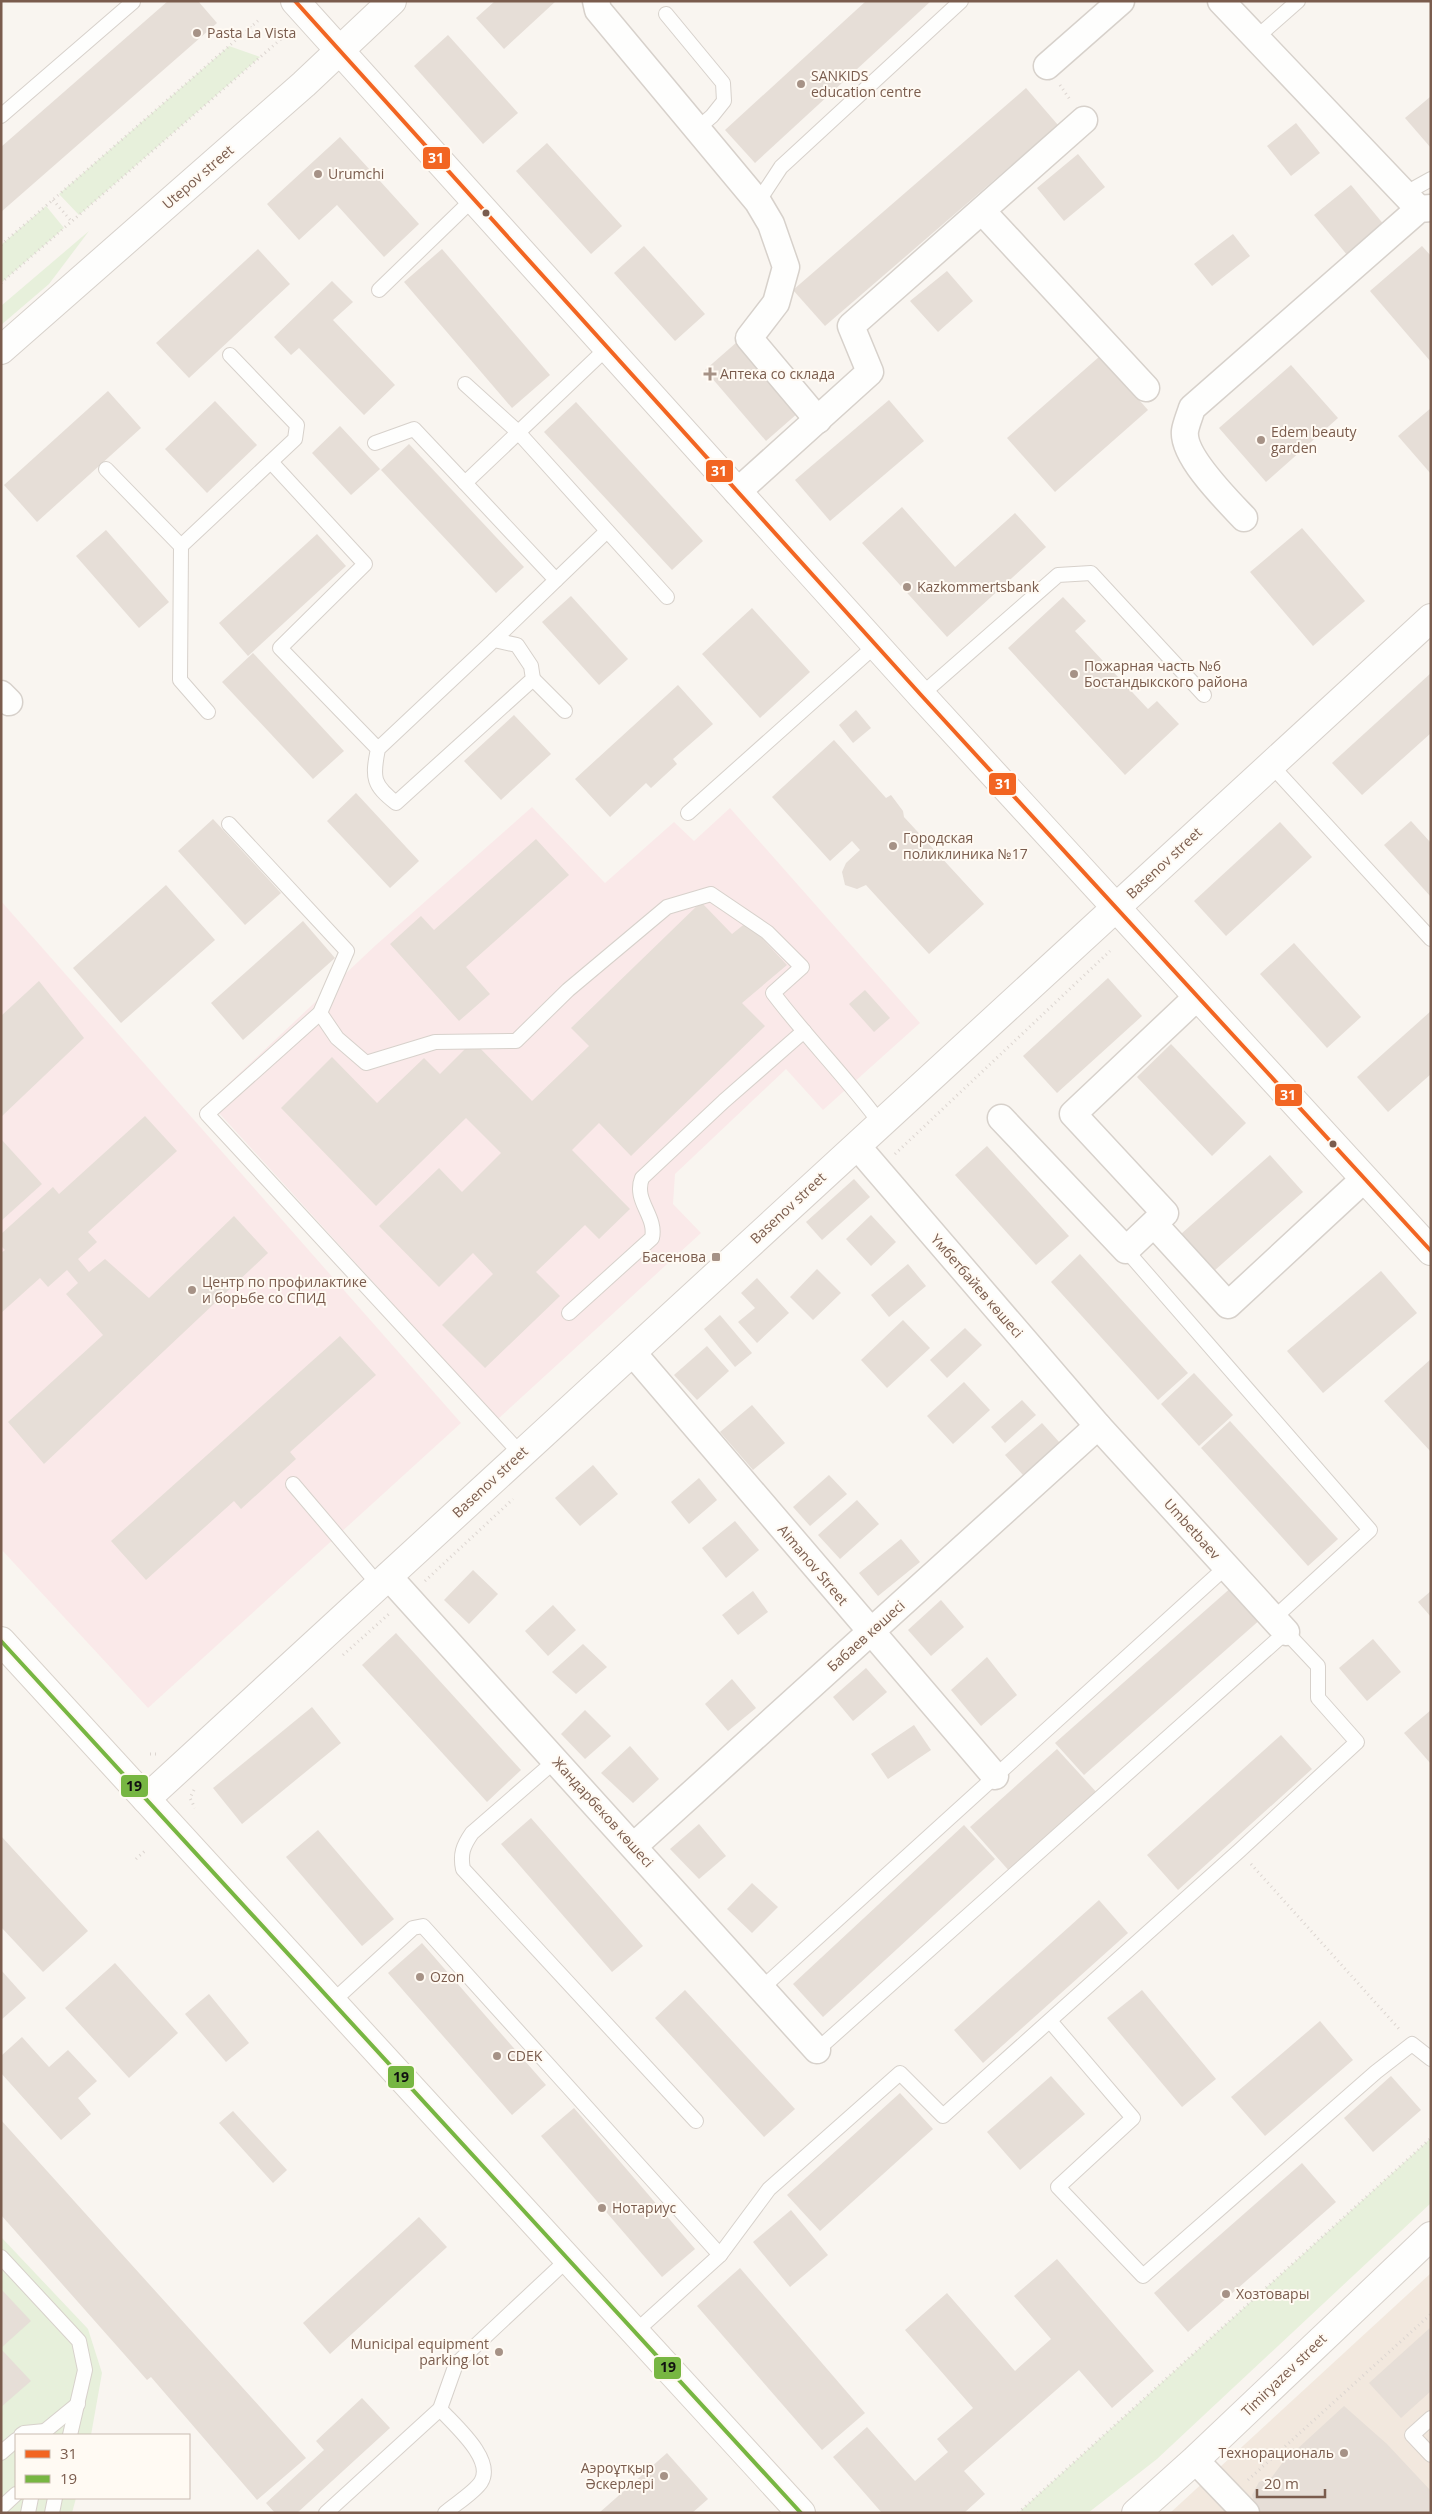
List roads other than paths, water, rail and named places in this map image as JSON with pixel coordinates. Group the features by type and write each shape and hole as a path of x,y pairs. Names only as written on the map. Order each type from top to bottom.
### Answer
{"street":[{"path":"295,1 338,51 921,695 1431,1251"},
{"name":"Utepov street","path":"1,350 304,84 392,1"},
{"path":"596,1 598,10 758,202 771,224 786,267 776,303 749,338 818,420"},
{"path":"1047,66 1121,1"},
{"path":"1222,1 1418,204 1192,408 1184,433 1190,449 1202,472 1244,518"},
{"path":"737,492 870,372 851,326 1084,120"},
{"path":"982,211 1146,388"},
{"name":"Basenov street","path":"146,1799 1431,618"},
{"path":"1001,1118 1126,1250 1165,1213 1073,1114 1197,997"},
{"name":"Үмбетбайев көшесі","path":"857,1146 1098,1426"},
{"path":"1154,1224 1228,1305 1364,1179"},
{"name":"Aimanov Street","path":"632,1352 870,1633 995,1776"},
{"name":"Umbetbaev","path":"1098,1426 1280,1625"},
{"name":"Бабаев көшесі","path":"634,1846 1098,1426"},
{"name":"Жандарбеков көшесі","path":"383,1580 556,1760 817,2050"},
{"path":"1,1641 634,2334 801,2513"},
{"name":"Timiryazev street","path":"1136,2513 1195,2460 1431,2236"},
{"path":"1195,2460 1239,2504"}],"lane":[{"path":"758,202 781,167 961,1"},
{"path":"1256,38 1298,1"},
{"path":"1,116 133,2"},
{"path":"666,14 723,83 724,102 697,129"},
{"path":"1418,204 1431,179"},
{"path":"379,290 473,199"},
{"path":"465,483 608,348"},
{"path":"181,546 295,440 297,425 230,355"},
{"path":"465,384 518,432 667,597"},
{"path":"375,443 414,429 556,580"},
{"path":"271,462 365,564 280,648 378,749"},
{"path":"106,469 181,546 180,680 208,712"},
{"path":"533,680 396,803 378,789 374,768 378,749 607,531"},
{"path":"921,695 1058,575 1091,573 1204,695"},
{"path":"494,640 517,645 531,666 533,680 565,712"},
{"path":"688,813 876,645"},
{"path":"1271,765 1431,939"},
{"path":"229,824 347,951 320,1013 207,1114 521,1454"},
{"path":"320,1013 337,1038 366,1063 435,1042 516,1041 568,990 667,907 711,894 767,932 802,967 774,993 804,1031 852,1085 880,1124"},
{"path":"569,1313 652,1238 654,1229 640,1198 638,1187 642,1178 724,1101 804,1031"},
{"path":"817,2050 1280,1625 1370,1530 1126,1250"},
{"path":"293,1484 383,1580"},
{"path":"762,1988 1226,1567"},
{"path":"634,2334 720,2255 769,2189 900,2073 943,2116 1239,1851 1357,1742 1318,1698 1318,1666 1280,1625"},
{"path":"556,1760 472,1833 464,1844 460,1856 463,1869 696,2121"},
{"path":"332,2002 413,1928 423,1926 720,2255"},
{"path":"1050,2021 1133,2118 1058,2188 1143,2276 1376,2072 1412,2044 1431,2059"},
{"path":"1,2257 79,2341 85,2370 70,2434"},
{"path":"326,2513 440,2409 456,2364 567,2260"},
{"path":"22,2434 24,2432 44,2433 78,2404"},
{"path":"440,2409 481,2455 484,2470 481,2482 445,2513"},
{"path":"1431,2418 1412,2435 1431,2455"},
{"path":"1,2453 15,2441"},
{"path":"1,2508 15,2495"},
{"path":"28,2513 31,2499"},
{"path":"52,2513 55,2499"}],"place":[{"name":"Pasta La Vista","path":"197,33"},
{"name":"SANKIDS education centre","path":"801,84"},
{"name":"Urumchi","path":"318,174"},
{"name":"Аптека со склада","path":"710,374"},
{"name":"Edem beauty garden","path":"1261,440"},
{"name":"Kazkommertsbank","path":"907,587"},
{"name":"Пожарная часть №6 Бостандыкского района","path":"1074,674"},
{"name":"Городская поликлиника №17","path":"893,846"},
{"name":"Басенова","path":"716,1257"},
{"name":"Центр по профилактике и борьбе со СПИД","path":"192,1290"},
{"name":"Ozon","path":"420,1977"},
{"name":"CDEK","path":"497,2056"},
{"name":"Нотариуc","path":"602,2208"},
{"name":"Хозтовары","path":"1226,2294"},
{"name":"Municipal equipment parking lot","path":"499,2352"},
{"name":"Технорациональ","path":"1344,2453"},
{"name":"Аэроұтқыр Әскерлері","path":"664,2476"}]}
